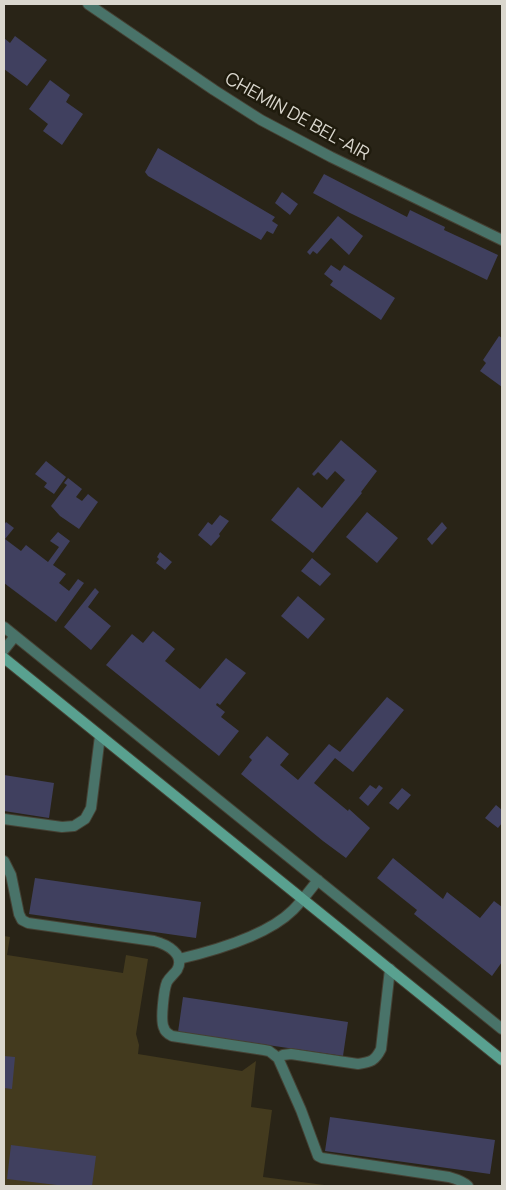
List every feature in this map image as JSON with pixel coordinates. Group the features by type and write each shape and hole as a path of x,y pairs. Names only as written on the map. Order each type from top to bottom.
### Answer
{"street":[{"name":"CHEMIN DE BEL-AIR","path":"88,4 214,90 262,120 502,240"},
{"path":"4,627 502,1029"},
{"path":"4,650 15,636"},
{"path":"4,658 502,1060"},
{"path":"4,818 62,827 74,826 85,819 91,808 100,736"},
{"path":"4,861 11,874 19,914 22,920 28,923 154,941 170,947 176,953 179,964 166,985 162,1020 163,1028 172,1036 269,1051 278,1058 302,1110 318,1156 449,1177 468,1186"},
{"path":"178,959 217,949 279,922 293,910 318,880"},
{"path":"278,1058 291,1054 358,1064 368,1063 376,1058 381,1049 390,969"}],"shaded area":[{"path":"4,936 10,937 7,955 123,973 126,955 148,959 136,1034 139,1045 138,1054 242,1071 256,1061 251,1107 272,1110 263,1177 332,1186 4,1186"}],"building":[{"path":"15,36 47,60 27,86 4,69 4,38 10,43"},
{"path":"50,80 70,95 66,102 83,114 62,145 43,131 48,124 29,109"},
{"path":"158,148 275,217 272,221 278,225 273,234 267,231 261,240 148,176 145,172"},
{"path":"324,174 407,217 410,210 445,227 444,230 498,255 487,280 313,193"},
{"path":"282,192 298,204 290,215 275,203"},
{"path":"338,216 363,236 349,255 331,238 317,254 313,251 310,255 307,252"},
{"path":"331,265 340,271 344,265 395,298 381,320 330,285 333,281 324,274"},
{"path":"499,336 502,338 502,387 480,371 486,363 483,360"},
{"path":"341,440 377,471 362,493 313,553 271,520 298,487 322,508 345,480 335,471 327,480 318,472 314,476 312,474"},
{"path":"46,461 66,477 54,494 44,487 47,483 35,474"},
{"path":"68,478 82,489 76,497 82,501 88,494 98,502 79,529 60,516 51,506 67,485 64,483"},
{"path":"367,512 398,538 377,563 346,537"},
{"path":"220,515 229,521 211,546 198,535 208,522 212,525"},
{"path":"6,522 14,528 5,539 21,551 26,545 48,562 59,547 50,541 58,532 70,541 53,565 66,574 59,583 69,591 78,579 84,583 56,622 4,583 4,525"},
{"path":"442,522 447,528 432,545 427,539"},
{"path":"160,552 172,562 165,570 156,563"},
{"path":"312,558 331,574 320,586 301,571"},
{"path":"95,588 99,592 88,607 111,626 91,650 64,627"},
{"path":"298,596 325,619 308,639 281,616"},
{"path":"153,631 175,649 165,661 200,689 226,658 246,673 220,705 217,703 216,705 225,712 221,717 239,731 219,756 106,665 132,634 143,643"},
{"path":"387,697 404,710 353,772 335,758 314,783 348,811 349,809 370,828 346,858 241,774 252,760 249,757 267,736 289,754 280,765 298,780 329,744 340,752"},
{"path":"4,775 54,783 49,818 4,811"},
{"path":"370,785 376,789 379,785 383,788 368,806 359,798"},
{"path":"402,788 411,795 398,810 389,803"},
{"path":"496,805 502,810 502,823 498,828 485,818"},
{"path":"393,858 443,899 447,892 480,918 494,901 502,907 502,962 492,976 414,914 417,910 377,878"},
{"path":"35,878 201,902 196,938 29,914"},
{"path":"183,997 348,1022 343,1056 178,1032"},
{"path":"4,1056 15,1057 12,1089 4,1088"},
{"path":"330,1117 495,1140 490,1174 325,1151"},
{"path":"11,1145 96,1156 92,1186 65,1186 7,1179"}]}
